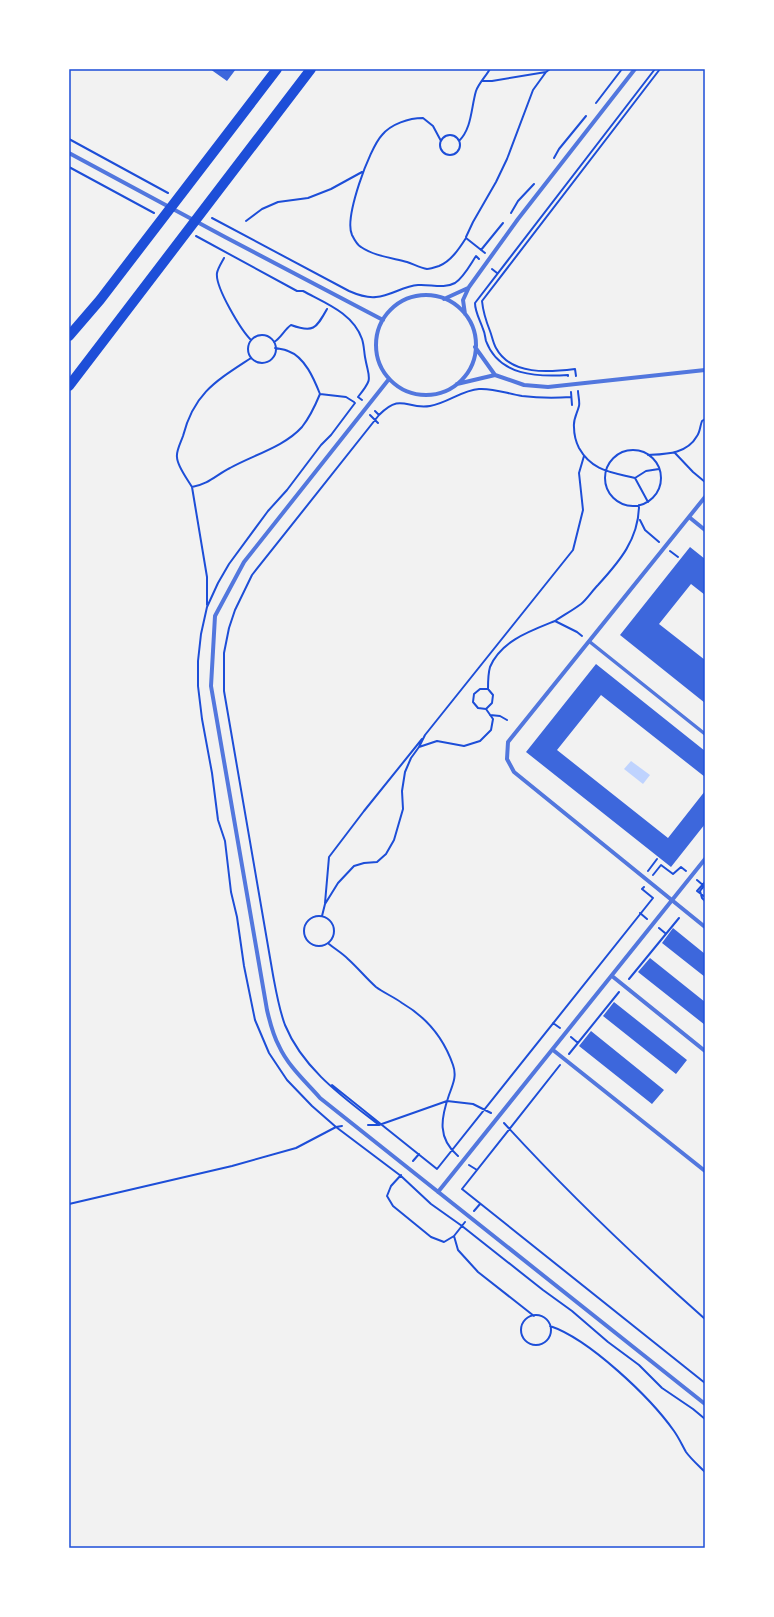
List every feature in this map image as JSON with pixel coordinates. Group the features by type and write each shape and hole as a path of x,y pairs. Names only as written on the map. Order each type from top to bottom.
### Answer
{"highway":[{"path":"69,340 277,69"},
{"path":"69,386 311,69"},
{"path":"69,336 100,300"}],"street":[{"path":"465,314 464,300 469,287 518,219 635,69"},
{"path":"69,153 382,320"},
{"path":"444,299 469,287"},
{"path":"430,295 444,299 455,305 465,314 471,324 476,347 474,358 464,377 444,392 429,395 415,394 401,388 389,379 380,366 376,350 377,335 382,320 391,309 403,301 416,296 430,295"},
{"path":"476,347 495,375"},
{"path":"456,384 495,375 524,385 548,387 705,370"},
{"path":"389,379 244,562 215,616 211,686 265,1002 273,1033 279,1048 297,1072 320,1098 705,1404"},
{"path":"705,497 590,642 508,742 507,759 514,772 705,927"},
{"path":"689,517 705,530"},
{"path":"590,642 705,734"},
{"path":"438,1192 705,859"},
{"path":"612,976 705,1051"},
{"path":"552,1050 705,1171"}],"path":[{"path":"490,69 477,89 468,128 465,135 459,141 459,148 456,154 449,156 443,153 441,150 441,141 433,126 423,118 415,118 400,123 381,135 362,172 350,221 351,234 360,247 379,255 428,269 438,267 457,252 466,238 507,159 533,90 546,72 550,69"},
{"path":"594,106 622,69"},
{"path":"572,405 568,375 532,375 513,370 504,364 491,350 486,341 484,329 475,308 475,303 655,69"},
{"path":"659,469 646,471 635,478 606,471 592,465 576,443 574,417 579,405 576,369 555,371 535,370 516,365 505,358 496,348 483,312 482,301 660,69"},
{"path":"482,81 492,81 546,72"},
{"path":"551,163 559,149 591,111"},
{"path":"441,141 448,135 455,137 459,141"},
{"path":"69,139 174,197"},
{"path":"69,167 135,203"},
{"path":"246,221 262,208 278,202 308,198 331,189 362,172"},
{"path":"509,216 518,201 537,180"},
{"path":"206,215 357,295 376,298 416,285 448,286 455,283 460,278 475,255 497,273"},
{"path":"466,238 480,249 504,222"},
{"path":"217,248 297,291 303,291 347,317 357,330 362,340 365,359 370,373 369,381 358,397"},
{"path":"224,258 217,273 222,293 244,333 251,340"},
{"path":"274,342 278,340 291,325 305,330 311,330 320,321 327,309"},
{"path":"258,335 267,336 274,342 274,353 269,360 260,362 251,358 248,349 251,340 258,335"},
{"path":"192,488 202,485 217,477 228,468 288,438 301,427 311,413 320,394 313,378 298,357 288,351 275,348"},
{"path":"207,608 207,577 192,488 177,457 185,428 199,399 218,379 251,358"},
{"path":"571,397 545,398 479,389 468,391 446,402 429,406 399,402 394,403 375,419 252,575 239,599 229,628 223,662 224,691 273,975 286,1026 302,1054 320,1076 437,1169 653,898 642,889 661,865 673,874 681,868 703,884"},
{"path":"320,394 346,397 364,410 378,423"},
{"path":"356,395 379,415"},
{"path":"355,403 287,490 268,511 229,564 218,583 207,608 201,634 198,661 198,686 218,820 225,841 231,892 237,917 244,966 256,1020 269,1053 287,1080 306,1101 336,1127 401,1176 431,1204 462,1226 542,1290 572,1311 608,1342 639,1365 662,1388 693,1408 705,1419"},
{"path":"648,455 675,453 689,445 698,436 702,421 705,419"},
{"path":"632,450 648,455 655,461 659,469 661,478 660,487 648,502 640,505 630,506 613,498 605,481 606,471 612,460 623,452 632,450"},
{"path":"675,453 705,482"},
{"path":"322,916 325,904 329,857 364,810 573,550 583,510 579,473 584,456"},
{"path":"635,478 648,502"},
{"path":"488,689 490,668 511,641 555,621 582,603 612,571 632,540 639,519 640,505"},
{"path":"639,519 645,530 665,548 678,557"},
{"path":"555,621 577,632 590,642"},
{"path":"480,688 488,689 493,695 493,699 490,706 482,709 475,705 472,698 476,690 480,688"},
{"path":"419,747 437,741 464,746 480,741 491,730 493,719 489,715 486,708"},
{"path":"489,715 500,716 507,720"},
{"path":"325,904 338,883 354,866 364,863 377,862 386,854 394,840 403,809 402,791 405,772 411,758 425,735"},
{"path":"705,882 700,891 702,898 705,901"},
{"path":"701,894 705,897"},
{"path":"316,916 322,916 331,921 335,930 335,935 329,944 325,946 315,946 306,940 304,935 305,926 308,921 316,916"},
{"path":"684,921 678,917 462,1189 705,1383"},
{"path":"329,944 348,959 377,987 403,1003 434,1029 454,1066 456,1077 447,1101 442,1130 446,1141 452,1150 477,1170"},
{"path":"332,1085 380,1125"},
{"path":"69,1204 232,1166 296,1148 336,1127 380,1125 447,1101 473,1104 498,1117 590,1213 705,1318"},
{"path":"418,1154 408,1168 391,1186 387,1196 393,1206 431,1237 444,1242 454,1236 480,1204"},
{"path":"454,1236 458,1250 478,1272 534,1316 544,1318 550,1326 590,1348 620,1373 656,1409 674,1431 687,1454 705,1472"},
{"path":"534,1316 529,1317 522,1325 522,1335 528,1343 533,1345 543,1344 550,1336 550,1326"}],"water":[{"path":"631,761 650,775 643,784 624,769"}],"building":[{"path":"210,69 236,69 227,81"},
{"path":"690,547 705,559 705,595 691,584 659,624 705,660 705,703 620,635"},
{"path":"596,664 705,751 705,777 601,695 557,750 668,838 705,791 705,824 671,867 526,752"},
{"path":"673,928 705,954 705,977 662,943"},
{"path":"650,958 705,1002 705,1025 638,972"},
{"path":"614,1002 687,1060 676,1074 603,1016"},
{"path":"591,1031 664,1090 652,1104 579,1046"}]}
